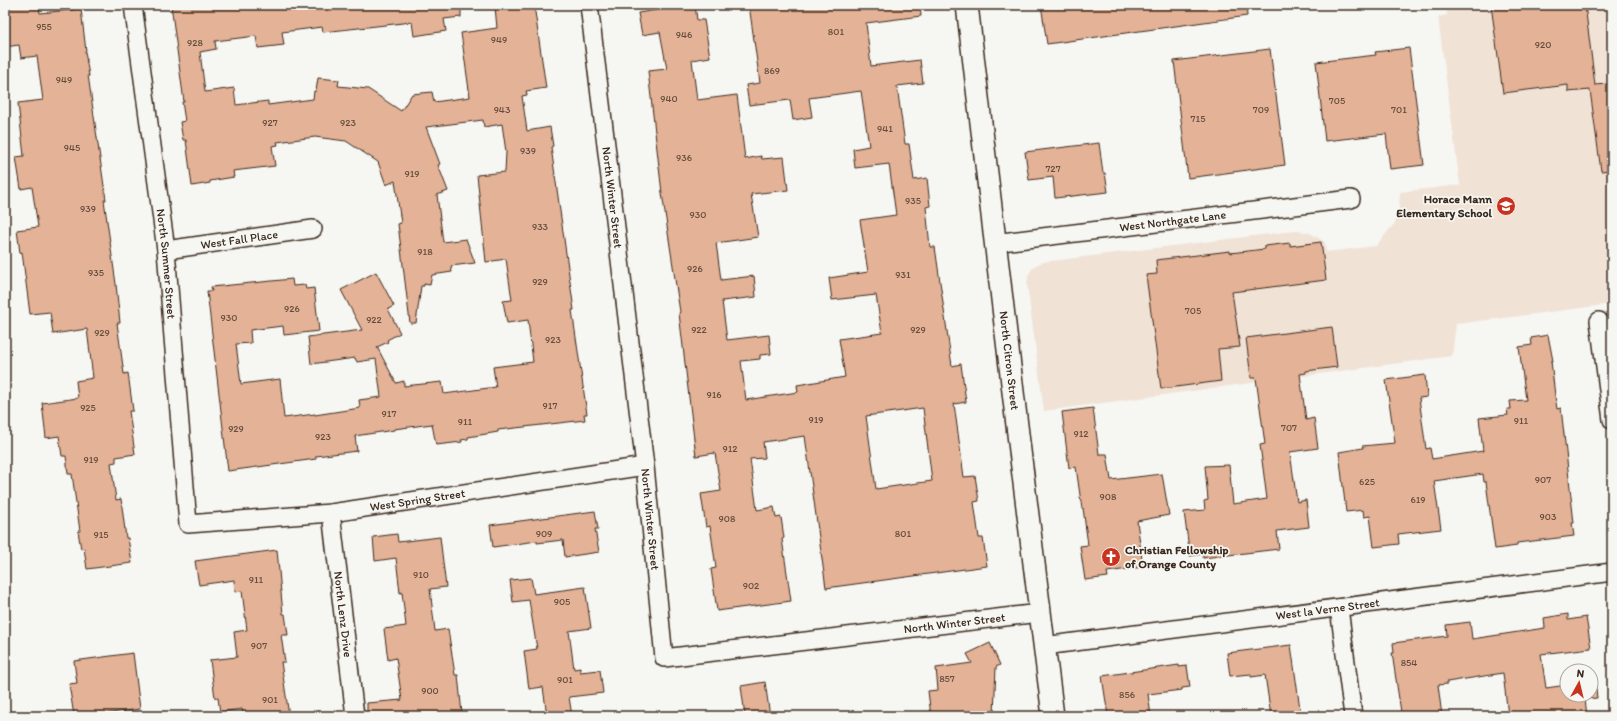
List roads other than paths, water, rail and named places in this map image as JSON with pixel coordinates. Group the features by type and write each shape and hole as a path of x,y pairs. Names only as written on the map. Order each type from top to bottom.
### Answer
{"street":[{"name":"North Summer Street","path":"133,5 166,250 188,524"},
{"name":"North Winter Street","path":"589,5 645,466 664,658 1039,613"},
{"name":"North Citron Street","path":"967,5 994,243 1053,716"},
{"name":"West Northgate Lane","path":"994,243 1351,199"},
{"name":"West Fall Place","path":"166,250 313,229"},
{"path":"1599,320 1612,420"},
{"name":"West Spring Street","path":"188,524 331,513 645,466"},
{"name":"North Lenz Drive","path":"331,513 355,716"},
{"name":"West la Verne Street","path":"1044,646 1612,572"},
{"path":"1339,608 1353,716"}],"place":[{"name":"Horace Mann Elementary School","path":"1506,206"},
{"name":"Christian Fellowship of Orange County","path":"1111,557"}]}
